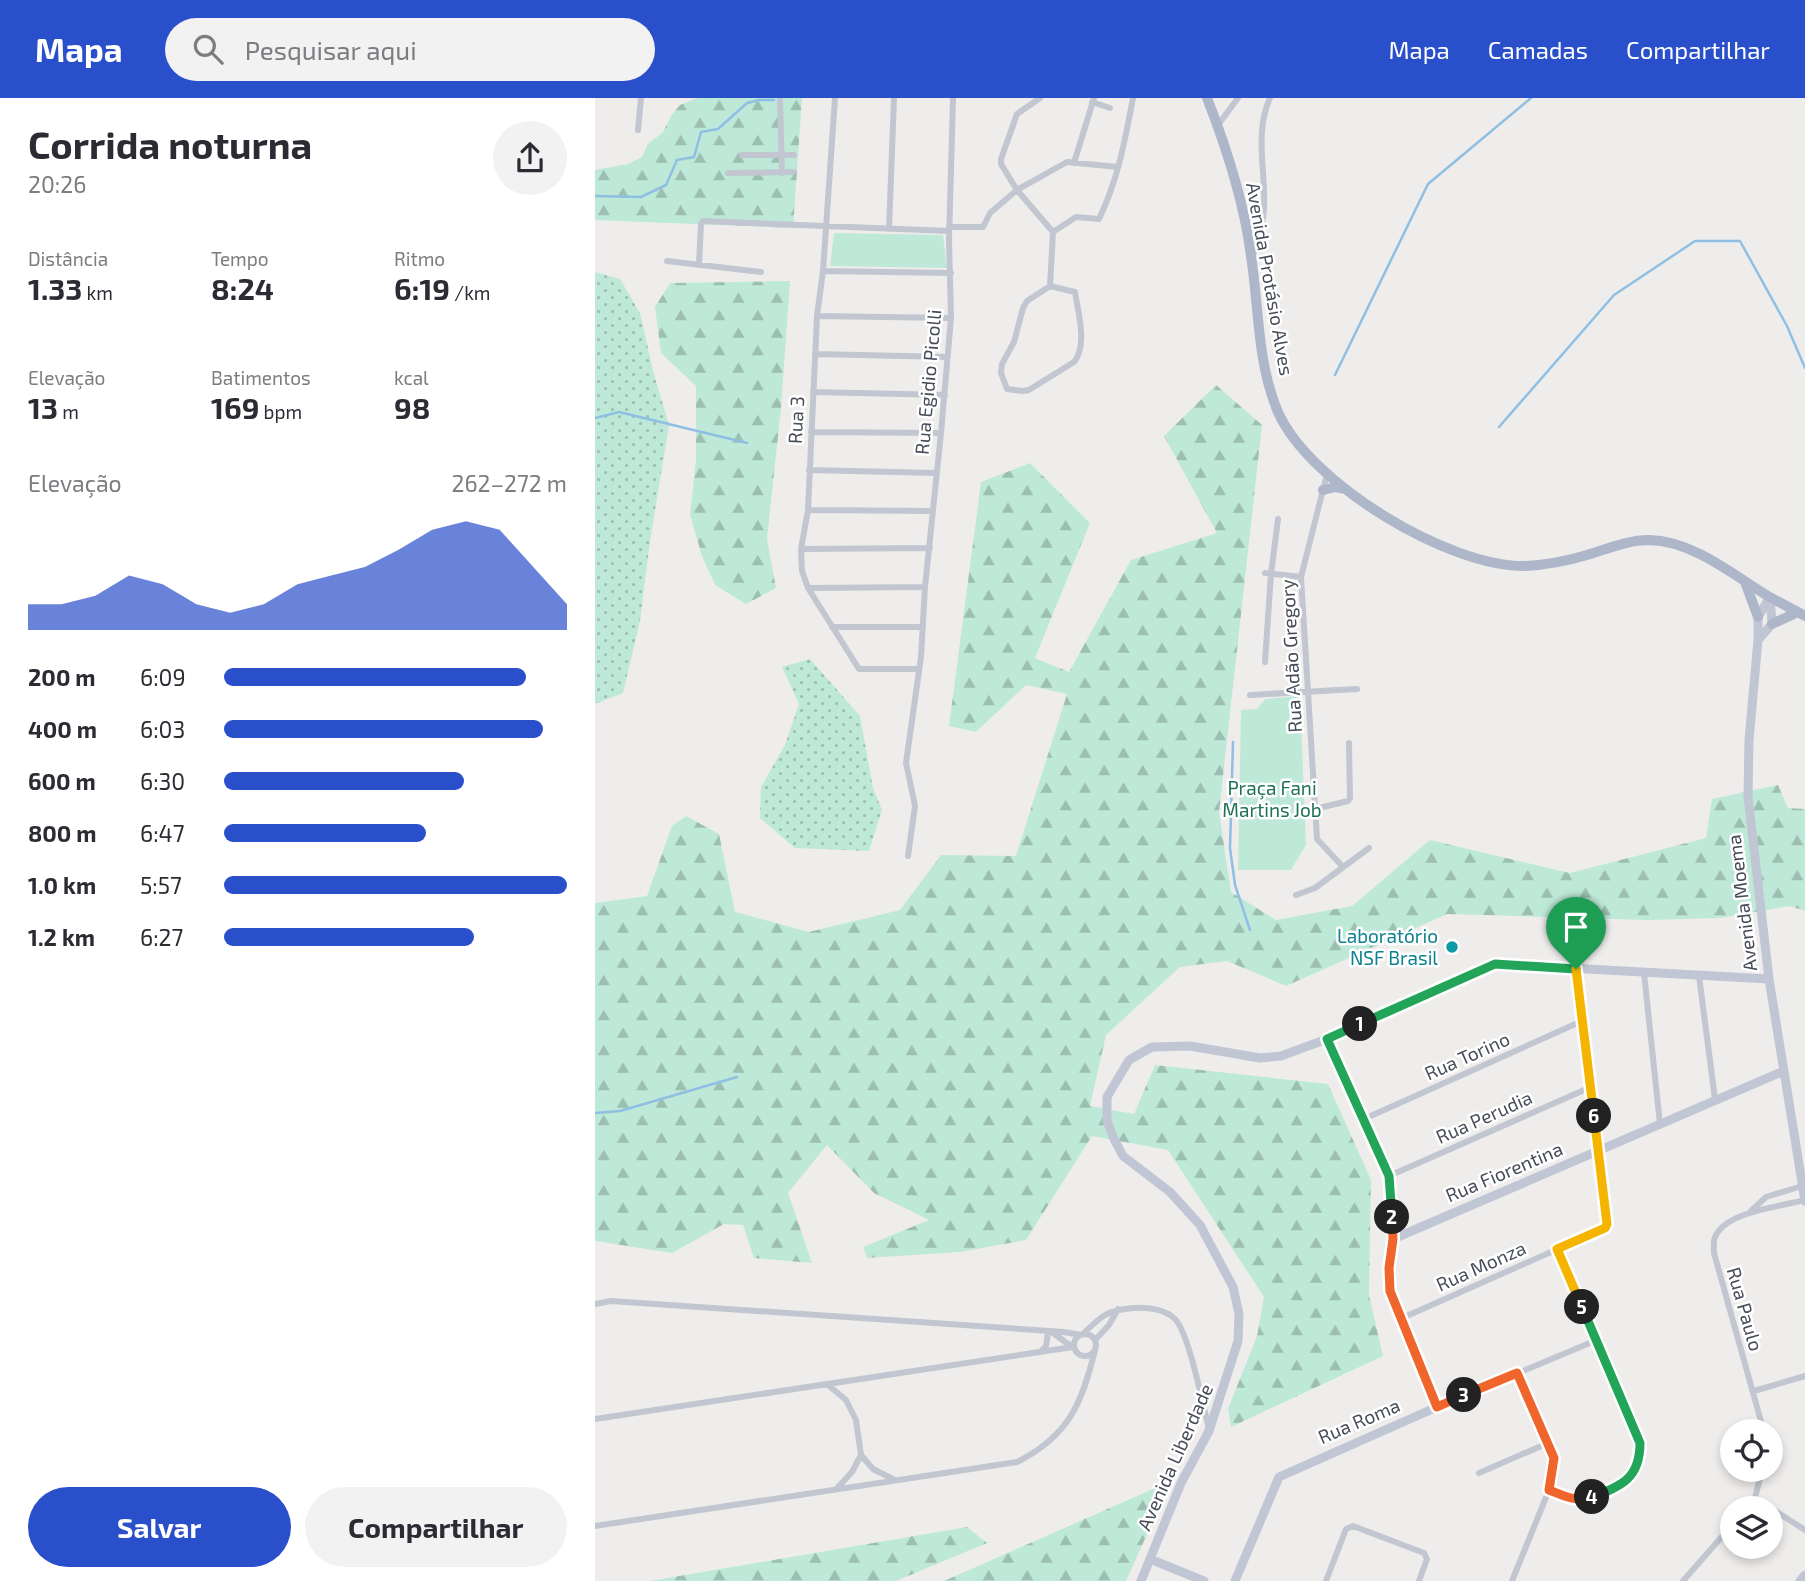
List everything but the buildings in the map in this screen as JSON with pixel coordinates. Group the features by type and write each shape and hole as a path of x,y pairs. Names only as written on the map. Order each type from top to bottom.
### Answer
{"main road":[{"name":"Avenida Protásio Alves","path":"1207,98 1230,158 1243,209 1252,258 1263,356 1278,412 1299,445 1327,474 1405,528 1464,556 1494,564 1524,566 1556,563 1622,544 1650,540 1676,545 1707,558 1802,614"},
{"path":"1323,490 1335,487 1346,489"},
{"path":"1745,581 1758,618"},
{"path":"1770,597 1772,624"},
{"name":"Avenida Moema","path":"1770,597 1758,618 1749,740 1748,797 1769,979 1805,1200"},
{"path":"1758,640 1772,624 1802,614"},
{"name":"Avenida Liberdade","path":"1141,1581 1181,1483 1209,1431 1238,1341 1239,1314 1233,1287 1200,1225 1170,1192 1123,1156 1107,1120 1107,1097 1129,1059 1152,1048 1190,1046 1259,1058 1281,1056 1327,1039 1495,964 1769,979"},
{"path":"1327,1039 1389,1176 1393,1239 1389,1268 1390,1291 1437,1407"},
{"name":"Rua Fiorentina","path":"1393,1239 1784,1071"},
{"name":"Rua Roma","path":"1235,1581 1279,1477 1437,1407"},
{"path":"1150,1559 1204,1581"},
{"path":"1800,1581 1805,1575"}],"street":[{"path":"638,130 641,98"},
{"path":"780,98 782,173"},
{"name":"Rua 3","path":"835,98 827,226 817,316 807,510 801,549 802,571 808,588 859,669 918,669"},
{"path":"889,229 894,98"},
{"name":"Rua Egidio Picolli","path":"908,856 915,806 906,763 923,628 951,318 949,229 953,98"},
{"path":"1040,98 1017,114 1001,159 1002,168 1017,190 1053,232 1050,286"},
{"path":"1053,232 1076,217 1099,219 1111,196 1126,141 1133,98"},
{"path":"1218,125 1238,98"},
{"path":"1252,258 1261,234 1264,208 1261,121 1270,98"},
{"path":"1074,163 1093,100 1110,107"},
{"path":"742,155 795,155"},
{"path":"699,264 703,221 889,229 983,227 990,213 1017,190 1067,162 1118,167"},
{"path":"728,173 793,172"},
{"path":"667,261 761,272"},
{"path":"823,271 951,273"},
{"path":"1050,286 1075,292 1080,334 1079,355 1075,362 1029,390 1007,389 1001,373 1002,364 1014,342 1023,308 1027,301 1050,286"},
{"path":"817,316 951,318"},
{"path":"815,354 947,357"},
{"path":"813,393 945,395"},
{"path":"811,432 941,433"},
{"path":"809,470 936,473"},
{"name":"Rua Adão Gregory","path":"1327,474 1301,577 1317,839 1343,867"},
{"path":"807,510 933,512"},
{"path":"1265,662 1268,573 1278,519"},
{"path":"801,549 930,548"},
{"path":"1268,573 1301,577"},
{"path":"808,588 925,587"},
{"path":"832,627 923,628"},
{"path":"1249,695 1357,689"},
{"path":"1315,808 1348,801 1350,798 1349,743"},
{"path":"1296,895 1315,888 1369,848"},
{"name":"Rua Monza","path":"1400,1319 1605,1228 1607,1224 1576,969"},
{"path":"1644,973 1660,1124"},
{"path":"1699,976 1715,1099"},
{"name":"Rua Torino","path":"1364,1119 1582,1021"},
{"name":"Rua Perudia","path":"1389,1176 1591,1087"},
{"name":"Rua Paulo","path":"1761,1419 1714,1253 1714,1238 1723,1226 1750,1211 1766,1197 1801,1186"},
{"name":"Rua Paulo","path":"1750,1211 1769,1210 1805,1200"},
{"path":"1549,1490 1568,1499 1582,1500 1625,1480 1636,1471 1640,1457 1640,1443 1557,1249"},
{"path":"595,1304 611,1301 1082,1334 1090,1335 1095,1340"},
{"path":"1074,1348 1076,1339 1102,1314 1118,1309 1150,1307 1175,1319 1189,1349 1209,1431"},
{"path":"595,1526 1017,1462 1040,1450 1060,1432 1076,1409 1088,1378 1095,1340 1109,1325 1118,1309"},
{"path":"1050,1332 1084,1355 1095,1350"},
{"path":"1038,1353 1046,1346 1050,1332"},
{"name":"Rua Roma","path":"1437,1407 1597,1340"},
{"path":"595,1419 1074,1348"},
{"path":"1084,1355 1088,1378"},
{"path":"1512,1581 1549,1490 1555,1462 1517,1373"},
{"path":"1754,1391 1805,1376"},
{"path":"827,1384 846,1400 856,1420 861,1455 873,1469 893,1479"},
{"path":"1479,1474 1548,1443"},
{"path":"836,1489 852,1472 861,1455"},
{"path":"1783,1516 1805,1530"},
{"path":"1326,1581 1346,1529 1350,1527 1427,1555 1419,1581"},
{"path":"1683,1581 1720,1539"}],"green space":[{"path":"697,98 802,98 793,228 595,220 595,170 628,164 642,157 648,144 663,132 680,105"},
{"path":"834,233 943,235 947,268 830,266"},
{"path":"595,272 620,279 640,313 669,425 640,621 623,693 595,704"},
{"path":"790,281 781,408 767,539 776,588 746,604 715,585 702,556 690,515 696,460 696,386 661,353 655,307 670,283"},
{"path":"1216,385 1262,425 1219,812 1231,892 1276,920 1352,906 1430,840 1570,873 1706,838 1712,799 1778,785 1788,808 1805,809 1805,911 1790,906 1720,918 1648,920 1447,914 1286,986 1227,961 1180,967 1106,1035 1090,1106 1134,1114 1155,1065 1328,1084 1371,1180 1369,1295 1383,1356 1231,1427 1228,1409 1257,1336 1264,1297 1168,1150 1092,1136 1026,1240 960,1252 867,1258 863,1247 929,1220 874,1193 827,1145 788,1193 812,1263 754,1258 743,1225 724,1224 672,1253 595,1241 595,903 647,896 672,826 686,816 719,834 735,912 809,932 900,910 941,855 1016,856 1067,694 1026,685 976,732 949,726 981,482 1030,463 1090,523 1035,658 1069,672 1131,560 1217,533 1164,436"},
{"path":"810,659 860,716 873,788 882,810 869,851 795,848 760,818 761,787 785,745 799,704 782,667"},
{"name":"Praça Fani Martins Job","path":"1300,696 1306,845 1291,870 1238,870 1241,710 1257,709 1265,699"},
{"path":"1171,1481 1126,1581 944,1581"},
{"path":"967,1527 987,1543 896,1581 650,1581"}],"waterway":[{"path":"1335,375 1428,184 1531,98"},
{"path":"595,196 641,197 666,185 677,160 694,157 701,132 718,129 747,103 774,100"},
{"path":"1499,427 1614,295 1695,241 1740,241 1787,326 1805,368"},
{"path":"595,418 619,412 747,443"},
{"path":"1233,742 1230,848 1235,885 1250,930"},
{"path":"595,1113 620,1111 737,1077"}],"place":[{"name":"Laboratório NSF Brasil","path":"1452,947"}],"route":[{"path":"1495,964 1576,969 1607,1224 1605,1228 1557,1249 1640,1443 1636,1471 1612,1488 1582,1500 1568,1499 1549,1490 1554,1458 1517,1373 1437,1407 1390,1291 1389,1268 1393,1239 1389,1176 1327,1039 1495,964"}]}
